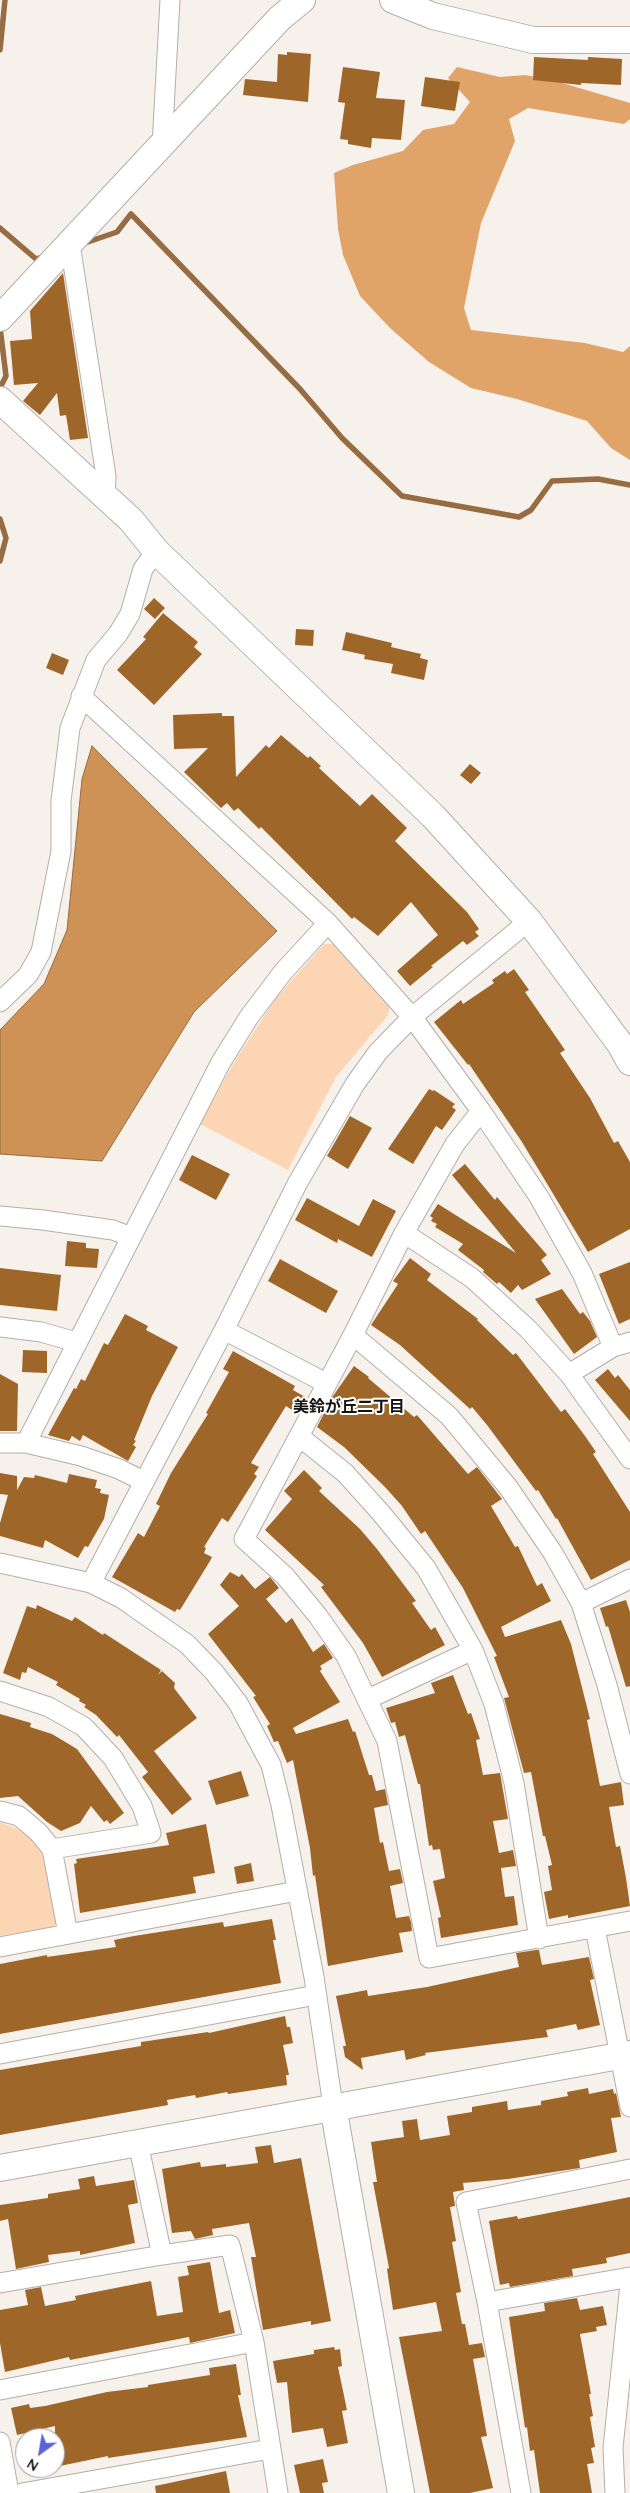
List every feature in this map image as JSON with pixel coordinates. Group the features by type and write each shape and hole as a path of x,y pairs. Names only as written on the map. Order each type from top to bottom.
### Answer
{"street":[{"path":"162,146 170,0"},
{"path":"0,318 280,18 302,0"},
{"path":"393,0 432,16 533,40 630,40"},
{"path":"70,244 106,476 105,499"},
{"path":"0,400 136,527 156,551 434,816 529,921 620,1044 630,1062"},
{"path":"0,1002 28,975 41,952 61,851 61,801 70,728 96,660 118,634 130,614 143,569 156,551"},
{"path":"82,696 328,923 412,1017 481,1111 544,1206 622,1345 569,1374"},
{"path":"91,1583 224,1330 298,1184 355,1084 378,1052 412,1017 529,921"},
{"path":"26,1443 76,1342 222,1062 249,1017 283,972 328,923"},
{"path":"481,1111 455,1144 404,1233 300,1437 244,1539 285,1576 318,1616 346,1656 387,1742 429,1958 630,1921"},
{"path":"0,1216 113,1230 131,1237"},
{"path":"404,1233 472,1278 528,1329 569,1374 630,1458"},
{"path":"0,1327 41,1332 76,1342"},
{"path":"224,1330 326,1383"},
{"path":"353,1335 449,1416 508,1487 553,1553 580,1603 607,1685 630,1774"},
{"path":"300,1437 345,1473 426,1568 473,1650 494,1704 514,1784 539,1939"},
{"path":"0,1443 26,1443 81,1456 144,1481"},
{"path":"0,1563 91,1583 146,1614 187,1644 214,1672 238,1703 271,1765 316,1995 333,2106 401,2493"},
{"path":"580,1603 630,1579"},
{"path":"368,1699 473,1650"},
{"path":"0,1691 49,1707 84,1727 113,1758 142,1806 151,1833 52,1849"},
{"path":"0,1811 19,1816 38,1832 52,1849 68,1934"},
{"path":"0,1948 296,1891"},
{"path":"596,1928 626,2055 630,2107"},
{"path":"0,2054 316,1995"},
{"path":"0,2168 138,2144 333,2106 626,2055"},
{"path":"138,2144 162,2255"},
{"path":"521,2493 487,2302 466,2202 630,2169"},
{"path":"0,2283 230,2245 254,2342 278,2493"},
{"path":"487,2302 630,2277"},
{"path":"615,2493 613,2448 630,2284"},
{"path":"0,2390 254,2342"},
{"path":"0,2442 9,2493"},
{"path":"22,2493 270,2449"}],"shaded area":[{"path":"457,67 500,77 525,75 552,80 630,103 630,119 624,124 528,108 509,119 515,141 481,223 464,308 471,330 585,343 623,352 630,346 630,460 611,448 587,421 517,399 471,388 429,362 390,328 360,296 343,255 338,229 334,173 353,165 403,151 423,130 454,124 470,102 448,78"},
{"path":"92,746 277,931 194,1012 102,1161 0,1154 0,1030 44,984 67,930 82,779"},
{"path":"324,944 333,944 390,1005 388,1015 336,1077 288,1170 200,1124 233,1064 276,998"},
{"path":"0,1822 25,1832 46,1859 58,1921 53,1927 0,1936"}],"building":[{"path":"287,52 311,54 308,102 243,95 245,79 277,82 278,54 287,55"},
{"path":"534,57 588,60 588,57 622,59 621,85 581,83 581,85 533,80"},
{"path":"343,67 380,72 376,98 405,100 401,140 372,138 371,148 348,144 348,140 340,139 345,103 338,102"},
{"path":"425,77 460,82 455,111 421,106"},
{"path":"63,273 88,438 70,440 66,415 60,416 57,393 40,415 23,401 38,383 14,385 10,341 32,339 30,311"},
{"path":"154,598 165,608 155,619 144,609"},
{"path":"163,613 198,642 194,647 202,654 154,705 117,670 146,639 143,637"},
{"path":"296,629 314,630 313,646 295,645"},
{"path":"346,632 392,643 391,647 421,654 420,658 428,660 424,680 391,673 393,664 364,659 365,655 342,650"},
{"path":"52,653 69,660 63,675 46,668"},
{"path":"222,713 222,716 234,716 236,777 266,745 269,748 281,735 308,758 310,756 321,766 319,768 360,806 372,794 407,828 395,841 467,912 479,929 475,932 479,936 467,945 463,941 431,966 433,967 410,986 397,971 438,935 411,902 378,936 354,917 352,919 261,827 259,829 238,808 234,811 227,803 221,808 184,772 208,748 174,749 173,715"},
{"path":"470,764 481,773 471,784 460,775"},
{"path":"514,969 529,990 525,992 565,1050 560,1053 590,1098 614,1143 618,1141 630,1162 630,1229 588,1252 522,1142 469,1064 434,1022 461,1000 463,1004 494,983 492,980 505,971 507,974"},
{"path":"429,1089 434,1090 455,1104 452,1107 456,1110 442,1130 436,1126 413,1164 388,1149"},
{"path":"350,1116 372,1128 348,1169 327,1156"},
{"path":"192,1155 230,1174 216,1200 179,1180"},
{"path":"465,1164 495,1200 497,1197 547,1255 541,1260 551,1274 522,1290 518,1285 511,1293 499,1282 497,1284 483,1272 484,1270 458,1250 463,1244 435,1227 437,1224 431,1221 433,1218 430,1216 438,1204 516,1253 452,1175"},
{"path":"307,1198 359,1226 373,1199 396,1211 372,1257 338,1239 337,1243 295,1220"},
{"path":"67,1241 86,1243 86,1248 99,1249 97,1268 65,1266"},
{"path":"410,1258 431,1274 427,1280 478,1319 513,1355 516,1353 561,1412 565,1409 585,1436 596,1452 593,1454 630,1512 630,1560 591,1580 557,1518 538,1490 536,1491 472,1407 470,1409 400,1345 371,1325 398,1284 393,1281"},
{"path":"280,1259 338,1291 326,1313 268,1281"},
{"path":"630,1262 630,1319 619,1324 599,1274"},
{"path":"0,1268 61,1275 57,1311 0,1305"},
{"path":"562,1289 580,1314 583,1312 590,1321 597,1337 574,1354 535,1299"},
{"path":"125,1314 148,1326 146,1330 178,1347 152,1396 134,1440 136,1441 133,1445 136,1447 128,1461 83,1435 80,1441 72,1436 69,1441 48,1435 74,1388 76,1389 81,1379 85,1381 104,1343 108,1345"},
{"path":"23,1350 47,1351 47,1373 22,1372"},
{"path":"233,1351 295,1386 293,1390 307,1398 298,1414 286,1406 251,1463 259,1467 254,1474 257,1476 228,1522 222,1518 204,1547 206,1548 204,1553 212,1557 180,1610 177,1609 175,1612 112,1577 138,1533 144,1537 160,1506 156,1504 171,1473 208,1414 206,1413 229,1372 223,1369"},
{"path":"354,1366 414,1417 417,1415 468,1474 477,1467 502,1499 491,1506 515,1547 518,1546 537,1586 542,1583 551,1601 501,1627 505,1637 561,1620 571,1644 590,1719 587,1720 600,1786 621,1782 624,1805 609,1807 616,1847 620,1846 630,1906 568,1918 568,1915 549,1919 544,1892 552,1890 548,1866 552,1865 545,1836 543,1836 531,1772 524,1773 504,1698 509,1697 494,1657 497,1656 463,1588 425,1531 421,1534 402,1506 385,1487 344,1447 317,1427 333,1396"},
{"path":"608,1369 615,1378 618,1375 630,1390 630,1421 595,1380"},
{"path":"0,1374 18,1384 17,1431 0,1431"},
{"path":"304,1470 322,1488 319,1491 360,1529 377,1549 416,1601 412,1603 431,1630 435,1627 445,1645 382,1677 363,1643 321,1587 324,1585 265,1530 292,1499 284,1491"},
{"path":"0,1473 17,1476 17,1490 24,1477 34,1478 35,1475 67,1483 69,1474 97,1480 95,1488 101,1489 100,1493 109,1495 104,1519 88,1547 85,1546 78,1558 45,1540 43,1548 0,1536 0,1523 8,1495 0,1494"},
{"path":"230,1572 239,1577 242,1574 255,1589 270,1577 279,1588 266,1599 286,1623 292,1618 313,1652 324,1644 333,1658 320,1666 322,1669 320,1671 340,1702 293,1728 296,1734 348,1719 353,1732 355,1731 369,1775 372,1775 376,1791 385,1789 388,1805 374,1808 380,1843 383,1842 389,1871 400,1869 403,1883 390,1886 396,1918 409,1916 411,1922 412,1931 399,1933 403,1952 328,1966 315,1875 313,1876 310,1848 293,1760 287,1763 278,1741 274,1742 267,1726 270,1724 253,1697 256,1696 208,1634 239,1606 220,1585"},
{"path":"626,1600 630,1612 630,1686 626,1687 608,1626 606,1627 600,1608"},
{"path":"37,1605 72,1621 75,1617 103,1635 104,1633 161,1670 158,1675 162,1671 175,1683 174,1688 197,1718 154,1751 192,1799 172,1815 142,1777 148,1772 119,1735 117,1737 96,1715 84,1707 86,1705 79,1701 80,1699 56,1685 58,1682 28,1667 26,1673 22,1672 20,1680 3,1673 27,1606 36,1609"},
{"path":"453,1675 468,1714 471,1713 480,1739 476,1740 483,1775 500,1773 508,1819 493,1821 499,1853 513,1850 516,1866 501,1868 505,1897 514,1896 518,1925 441,1938 438,1918 441,1917 433,1881 445,1878 440,1849 433,1850 432,1845 429,1846 420,1784 418,1784 405,1735 399,1737 395,1722 391,1723 386,1708 435,1693 431,1683"},
{"path":"0,1714 31,1723 30,1727 52,1734 77,1749 124,1813 110,1824 107,1820 104,1822 91,1806 80,1823 61,1831 47,1822 18,1796 0,1798"},
{"path":"241,1771 249,1796 216,1805 208,1781"},
{"path":"206,1824 215,1873 193,1877 196,1893 80,1913 74,1864 77,1863 76,1859 169,1845 166,1833"},
{"path":"251,1863 254,1881 237,1884 234,1867"},
{"path":"272,1919 276,1940 273,1940 281,1983 0,2034 0,1964 47,1955 47,1957 116,1947 114,1940 134,1936 223,1922 224,1927"},
{"path":"539,1950 542,1965 589,1957 594,1979 590,1980 600,2025 578,2030 576,2024 546,2030 548,2037 425,2053 426,2055 406,2060 404,2050 361,2058 363,2070 345,2057 343,2046 346,2046 336,1996 367,1990 368,1996 427,1987 519,1967 516,1953"},
{"path":"285,2016 287,2027 290,2027 293,2043 283,2045 289,2075 286,2075 287,2085 228,2094 227,2092 196,2098 195,2095 167,2100 168,2105 0,2135 0,2070 141,2046 141,2042 209,2033"},
{"path":"588,2088 589,2094 613,2089 614,2094 616,2093 621,2117 611,2118 617,2152 579,2160 580,2168 508,2179 463,2183 464,2190 453,2192 455,2206 450,2207 456,2241 452,2242 461,2292 456,2293 462,2324 465,2324 469,2345 482,2343 485,2357 473,2359 487,2436 481,2437 493,2488 470,2493 430,2493 399,2337 442,2331 436,2302 393,2310 387,2269 389,2268 373,2182 377,2182 371,2142 404,2137 402,2121 417,2119 420,2140 450,2135 447,2116 472,2112 472,2107 507,2101 508,2110 541,2105 541,2101 568,2096 567,2092"},
{"path":"271,2145 274,2163 301,2158 331,2321 311,2325 311,2321 263,2330 251,2257 256,2257 249,2223 212,2229 213,2235 195,2239 191,2231 172,2233 162,2169 200,2162 201,2167 226,2164 226,2167 258,2163 255,2147"},
{"path":"94,2176 96,2186 134,2180 138,2203 128,2205 135,2243 80,2255 80,2251 48,2255 49,2262 16,2269 8,2219 0,2221 0,2205 48,2198 48,2194 80,2189 78,2179"},
{"path":"630,2197 630,2253 606,2258 607,2263 572,2269 573,2276 510,2287 509,2283 500,2285 489,2221 517,2216 518,2219"},
{"path":"210,2262 219,2313 230,2310 235,2333 190,2343 189,2337 70,2360 69,2357 5,2372 0,2343 0,2310 28,2305 25,2290 41,2287 45,2306 76,2300 75,2296 151,2281 157,2316 183,2312 178,2277 189,2275 187,2266"},
{"path":"577,2298 580,2310 603,2306 607,2325 596,2327 597,2331 580,2334 593,2416 590,2417 595,2447 591,2448 594,2463 587,2464 592,2493 540,2493 534,2450 530,2451 527,2427 525,2428 509,2317 545,2311 544,2303"},
{"path":"334,2347 335,2350 340,2349 342,2366 338,2367 347,2410 342,2411 348,2443 327,2447 323,2428 292,2433 287,2382 277,2383 273,2361 314,2354 314,2350"},
{"path":"236,2364 241,2395 238,2395 247,2437 108,2458 108,2456 65,2465 65,2428 55,2428 55,2426 47,2428 15,2428 11,2408 29,2404 30,2408 45,2406 107,2392 148,2387 148,2385 210,2375 209,2368"},
{"path":"323,2459 328,2482 322,2483 324,2493 300,2493 294,2465"},
{"path":"226,2471 230,2493 156,2493 155,2486"}],"waterway":[{"path":"0,50 5,0"},
{"path":"82,244 117,232 131,214 300,389 342,438 402,496 519,517 531,510 552,481 598,479 630,485"},
{"path":"0,228 36,259 45,256"},
{"path":"0,327 6,376 0,388"},
{"path":"0,519 6,538 0,561"}],"district":[{"name":"美鈴が丘二丁目","path":"349,1407"}]}
